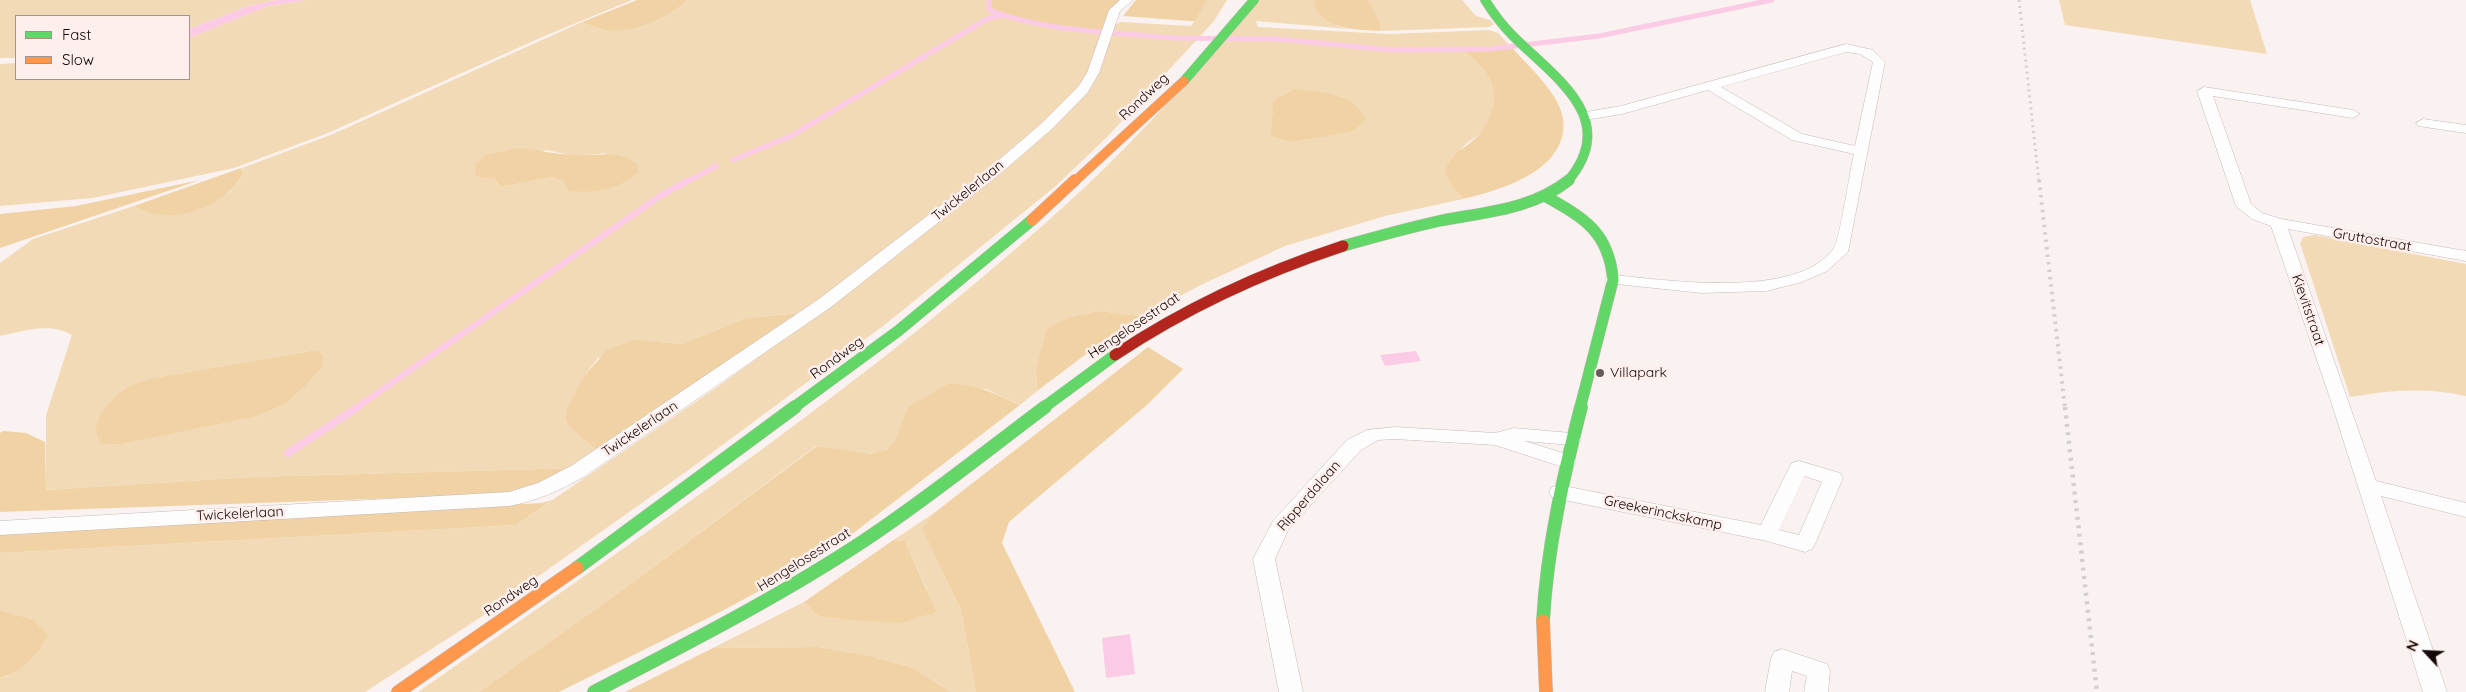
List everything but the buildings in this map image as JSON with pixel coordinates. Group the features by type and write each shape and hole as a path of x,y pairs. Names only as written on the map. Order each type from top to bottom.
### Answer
{"street":[{"name":"Twickelerlaan","path":"0,528 509,499 530,496 546,489 578,471 824,303 996,170 1048,125 1083,89 1093,73 1115,10 1127,0"},
{"name":"Rondweg","path":"398,692 562,579 898,331 987,258 1188,77 1254,0"},
{"name":"Hengelosestraat","path":"594,692 754,608 842,556 901,515 1128,345 1201,300 1269,272 1335,249 1545,196 1571,178 1584,159 1588,140 1585,116 1571,90 1505,28 1485,0"},
{"path":"1091,166 1176,75 1218,22"},
{"path":"1585,116 1622,110 1846,48 1866,51 1874,55 1880,62 1842,249 1832,262 1806,276 1770,284 1722,288 1613,280"},
{"path":"1710,86 1797,137 1862,152"},
{"path":"2278,224 2257,216 2244,206 2204,92 2353,114"},
{"path":"2423,123 2465,130"},
{"path":"1545,196 1591,225 1603,239 1611,256 1613,280 1570,439 1545,580 1543,611 1546,692"},
{"name":"Gruttostraat","path":"2278,224 2466,256"},
{"name":"Kievitstraat","path":"2278,224 2339,398 2435,692"},
{"name":"Ripperdalaan","path":"1290,692 1264,559 1280,526 1354,445 1374,434 1395,433 1496,439 1566,461"},
{"name":"Ripperdalaan","path":"1496,439 1514,434 1570,439"},
{"path":"2367,486 2466,510"},
{"name":"Greekerinckskamp","path":"1560,492 1767,534"},
{"path":"1777,692 1782,658 1819,671 1816,692"}],"shaded area":[{"path":"0,0 277,0 248,6 190,29 190,15 15,15 15,58 0,58"},
{"path":"277,0 307,0 268,6 190,38 190,29 248,6"},
{"path":"307,0 632,0 540,38 328,133 234,168 93,198 0,206 0,64 15,63 15,80 190,80 190,38 268,6"},
{"path":"637,0 688,0 660,19 626,30 605,30 582,22"},
{"path":"688,0 989,0 987,2 1002,15 1025,23 1052,28 1104,32 1088,72 1075,92 1054,114 889,249 801,313 747,318 682,344 658,342 598,358 585,375 600,452 577,468 253,477 46,490 46,415 72,335 63,331 45,328 0,336 0,263 33,239 134,206 164,215 199,209 229,192 240,180 244,172 242,168 333,134 582,22 605,30 626,30 649,24 680,7","holes":["546,150 575,156 607,153 565,182 552,177 501,187 493,178","316,350 322,354 283,405 255,417 122,444 102,445 153,378"]},
{"path":"989,0 1122,0 1104,32 1031,23 989,10"},
{"path":"1136,0 1207,0 1195,21 1190,21 1123,16"},
{"path":"1207,0 1227,0 1214,21 1108,136 1057,185 887,323 694,466 478,619 365,692 0,692 0,678 8,676 32,619 0,610 0,553 516,525 720,385 842,297 1014,162 1054,127 1098,72 1115,25 1120,22 1191,26"},
{"path":"1259,0 1314,0 1315,4 1337,26 1349,29 1256,21 1258,27 1390,34 1489,30 1498,33 1512,48 1465,50 1483,68 1493,88 1495,98 1489,120 1481,132 1463,147 1455,164 1450,183 1463,199 1385,216 1285,246 1203,284 1141,316 1099,311 1070,317 1036,370 1037,391 1020,405 986,389 908,407 895,441 888,448 880,452 847,452 816,446 632,583 479,692 418,692 674,513 843,389 925,325 1005,258 1106,167","holes":["1272,111 1322,137 1294,142 1273,129"]},
{"path":"1314,0 1368,0 1380,21 1381,31 1351,29 1331,23 1317,10"},
{"path":"1368,0 1462,0 1476,16 1490,20 1494,24 1489,27 1381,31 1380,21"},
{"path":"2059,0 2250,0 2267,54 2065,25"},
{"path":"1512,48 1542,80 1556,99 1563,118 1562,136 1556,151 1530,175 1496,190 1463,199 1450,183 1445,171 1457,153 1477,137 1489,120 1494,97 1489,77 1464,50"},
{"path":"1295,89 1335,95 1345,99 1360,110 1366,119 1353,131 1322,137 1294,142 1271,136 1273,101"},
{"path":"518,148 560,154 615,155 638,165 638,173 621,184 605,190 588,192 568,191 565,182 552,177 501,187 493,178 480,178 475,174 476,163 487,155"},
{"path":"241,168 244,172 230,190 221,198 199,209 187,213 164,215 152,213 134,206"},
{"path":"200,180 0,248 0,214 76,206"},
{"path":"2314,235 2466,264 2466,396 2436,391 2408,391 2350,397 2300,243 2303,237"},
{"path":"1099,311 1141,316 1109,337 1037,391 1036,370 1047,329 1070,317"},
{"path":"801,313 600,452 571,428 566,420 567,409 585,375 607,350 634,340 682,344 747,318"},
{"path":"1148,347 1183,369 1148,404 1009,522 1002,543 1075,692 976,692 961,610 922,529 934,513"},
{"path":"316,350 322,354 323,365 305,386 283,405 255,417 122,444 102,445 97,438 98,422 107,406 120,393 133,385 153,378"},
{"path":"1416,351 1421,361 1385,366 1380,355"},
{"path":"948,384 976,387 1020,405 847,538 774,583 722,611 559,692 479,692 632,583 817,446 870,454 886,450 895,441 908,407"},
{"path":"3,431 26,433 45,442 46,490 253,477 577,468 514,494 0,512 0,433"},
{"path":"552,500 516,525 0,553 0,532 542,503"},
{"path":"934,513 922,529 961,610 976,692 951,692 913,668 866,655 818,647 713,648 804,602 818,616 927,590 905,541 892,541"},
{"path":"892,541 905,541 936,612 901,623 852,620 818,616 804,602"},
{"path":"0,610 32,619 48,635 39,649 22,667 0,678"},
{"path":"1130,634 1135,674 1106,678 1102,638"},
{"path":"818,647 866,655 913,668 951,692 625,692 713,648"}],"waterway":[{"path":"989,0 989,10 1017,19 1060,27 1104,32"},
{"path":"1112,33 1175,38 1277,39 1392,50 1490,49 1599,36 1772,0"},
{"path":"733,160 791,136 987,19 1002,15"},
{"path":"687,182 716,166"},
{"path":"356,408 660,196 689,180"},
{"path":"288,453 358,407"}],"railway":[{"path":"2019,0 2039,182"},
{"path":"2039,180 2065,408"},
{"path":"2065,407 2097,692"}],"traffic: fast":[{"path":"1184,81 1254,0"},
{"path":"1343,246 1439,221 1504,209 1528,202 1550,193 1568,181 1581,165 1587,144 1587,132 1585,120 1578,102 1562,80 1507,30 1485,0"},
{"path":"1543,621 1545,580 1559,492 1613,280 1612,263 1602,238 1583,219 1545,196"},
{"path":"577,568 898,331 1032,220"},
{"path":"594,692 697,638 799,581 865,540 929,495 1115,355"}],"traffic: slow":[{"path":"1032,220 1184,81"},
{"path":"398,692 577,568"},
{"path":"1543,621 1546,692"}],"traffic: jam":[{"path":"1115,355 1197,305 1282,267 1343,246"}],"place":[{"name":"Villapark","path":"1600,373"}]}
